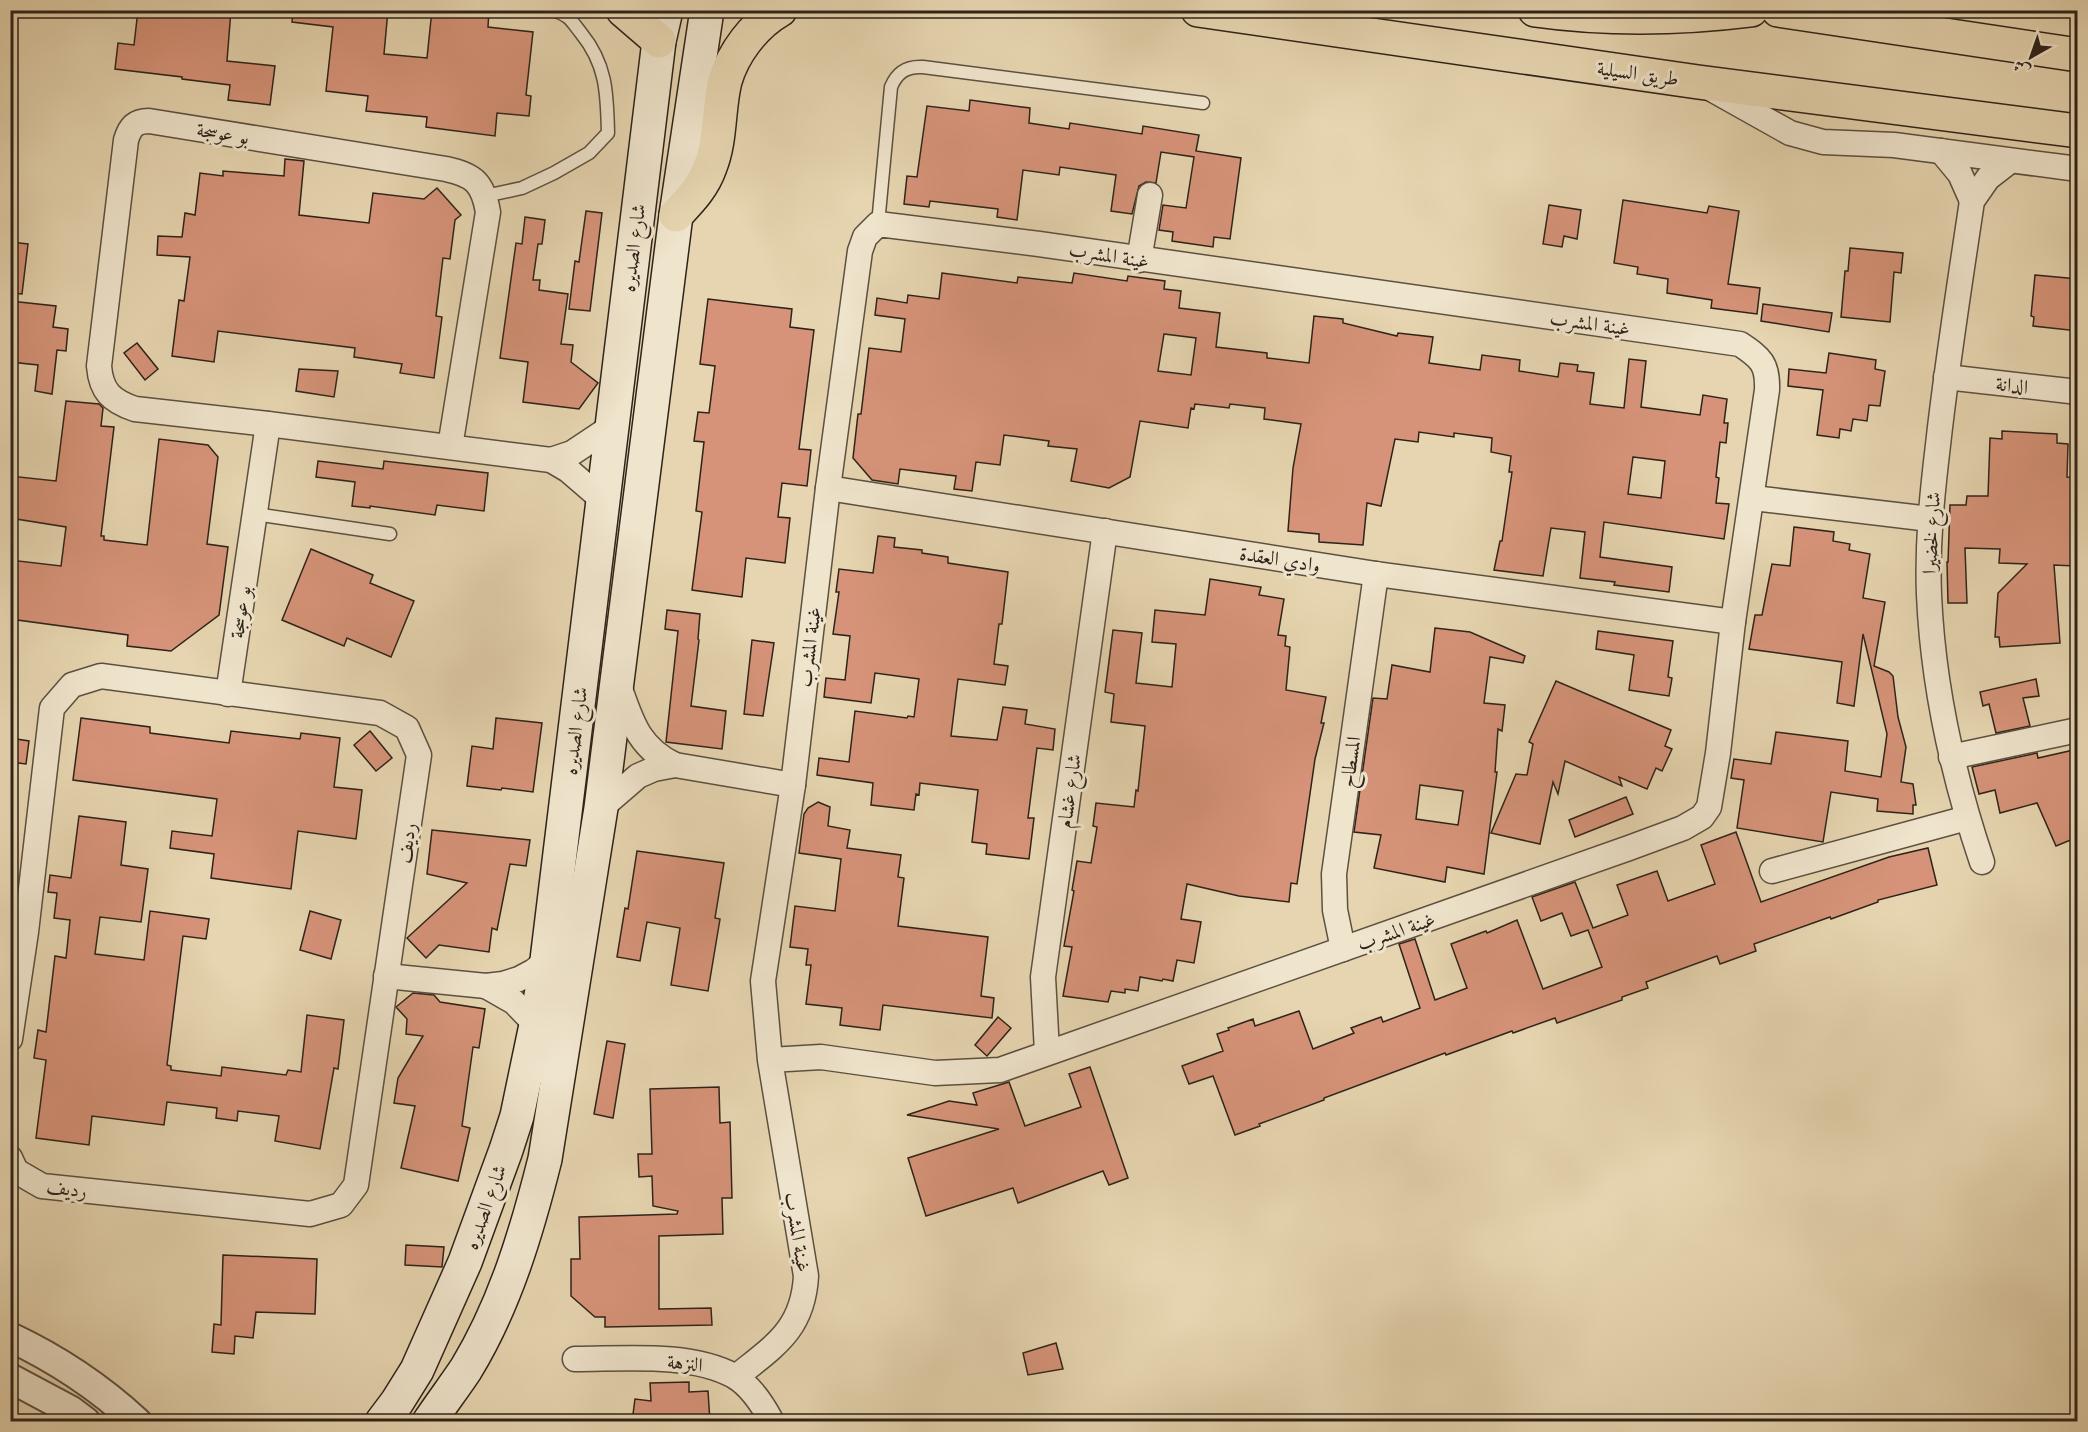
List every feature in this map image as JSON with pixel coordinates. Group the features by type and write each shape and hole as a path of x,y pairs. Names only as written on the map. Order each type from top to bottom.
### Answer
{"main road":[{"path":"622,10 663,26"},
{"name":"شارع الصديره","path":"429,1422 466,1368 492,1318 514,1266 532,1213 545,1159 601,808 676,215 707,10"},
{"path":"676,215 695,196 711,166 725,82 733,61 744,42 758,26 780,10"},
{"name":"طريق السيلية","path":"1198,10 1698,82 2078,131"},
{"path":"1535,10 1603,17 1658,18 1751,10"},
{"path":"1778,10 2071,48"},
{"name":"شارع الصديره","path":"382,1422 417,1370 465,1262 512,1133 536,1025 547,960 611,427 663,26"}],"street":[{"path":"1698,82 1774,124 1806,138 1840,144 1876,144 2078,168"},
{"name":"بو عوسجة","path":"485,196 476,181 462,173 446,169 140,121 133,125 126,140 99,366 100,380 108,394 123,405 135,409 551,460 568,470 603,501"},
{"path":"1941,151 1960,174 1972,201"},
{"name":"شارع لخضيرا","path":"1982,862 1967,818 1951,757 1936,676 1929,595 1930,519 1946,377 1972,201 1988,178 2010,160"},
{"path":"1139,260 1150,195"},
{"path":"450,447 488,212 485,196"},
{"name":"غينة المشرب","path":"736,1377 788,1332 799,1315 805,1296 806,1276 770,1060 763,981 793,785 828,488 860,251 865,237 878,224 1039,244 1740,344 1757,355 1768,372 1767,390 1753,498 1733,622 1718,753 1709,807 1702,816 1683,828 1000,1070 935,1073 820,1058 770,1060"},
{"name":"الدانة","path":"1946,377 2078,392"},
{"name":"بو عوسجة","path":"228,694 268,424"},
{"name":"بو عوسجة","path":"551,460 572,453 611,427"},
{"name":"وادي العقدة","path":"828,488 1376,574 1733,622"},
{"path":"1753,498 1930,519"},
{"name":"شارع غشام","path":"1047,1052 1042,977 1105,531"},
{"name":"المسطاح","path":"1343,949 1335,910 1334,874 1376,574"},
{"name":"رديف","path":"10,1039 18,931 52,708 72,685 100,676 380,713 407,728 419,755 356,1185 341,1205 310,1214 42,1186 16,1171 10,1158"},
{"path":"617,680 638,734 654,753 675,765 793,785"},
{"path":"1951,757 2073,731"},
{"path":"601,808 638,776 654,769 675,765"},
{"path":"1772,871 1967,818"},
{"path":"386,976 486,986 519,979 534,971 547,960"},
{"path":"486,986 514,1002 536,1025"},
{"path":"10,1337 72,1371 108,1396 137,1422"},
{"name":"النزهة","path":"574,1359 674,1360 706,1364 736,1377 760,1400 772,1422"},
{"path":"10,1378 70,1410 86,1422"}],"lane":[{"path":"485,196 522,188 554,173 589,153 608,133 607,89 595,49 567,15 553,10"},
{"path":"878,224 891,87 900,73 907,69 923,67 1203,103"},
{"path":"255,514 390,534"}],"building":[{"path":"138,10 231,10 227,61 275,66 270,105 228,100 230,85 115,69 118,43 134,45"},
{"path":"293,10 388,10 384,54 427,58 432,10 489,10 488,27 533,32 526,95 531,96 529,116 497,113 495,136 426,127 427,117 366,111 368,96 326,91 333,27 292,22"},
{"path":"970,100 1030,108 1029,123 1069,129 1070,123 1142,134 1143,126 1199,135 1196,151 1241,158 1230,239 1214,237 1213,247 1172,241 1173,232 1159,230 1163,205 1186,208 1194,157 1161,152 1156,183 1146,182 1139,186 1132,214 1111,211 1116,175 1060,167 1059,175 1023,170 1017,220 997,217 998,209 930,201 929,207 904,204 907,176 917,177 927,106 969,111"},
{"path":"285,159 304,161 299,215 369,223 373,193 424,199 437,188 461,215 455,220 450,259 443,258 436,316 442,317 434,378 400,373 402,364 354,357 355,348 218,331 214,362 172,356 179,300 184,301 190,257 157,255 158,236 182,237 185,213 195,215 200,173 223,176 223,171 284,176"},
{"path":"1623,200 1707,213 1709,206 1739,211 1728,284 1760,288 1757,314 1711,308 1712,300 1667,293 1668,279 1637,274 1638,267 1614,263"},
{"path":"1549,205 1581,210 1577,239 1564,236 1562,247 1543,244"},
{"path":"586,211 602,213 590,311 569,309 575,261 579,262"},
{"path":"525,217 545,220 542,244 538,244 533,280 540,280 539,290 568,294 561,344 573,345 571,362 598,383 579,409 523,402 528,362 500,358 516,243 522,244"},
{"path":"10,242 28,244 22,294 10,293"},
{"path":"1850,248 1903,253 1901,273 1894,272 1890,322 1841,317 1845,271 1848,271"},
{"path":"942,273 1017,283 1018,277 1072,283 1074,273 1127,281 1128,276 1165,281 1164,289 1181,291 1179,308 1220,313 1216,347 1267,353 1267,358 1309,363 1314,316 1343,319 1343,323 1397,336 1398,333 1433,337 1429,363 1480,370 1482,355 1520,360 1519,371 1558,377 1560,363 1578,365 1577,371 1594,373 1590,404 1624,408 1629,359 1646,361 1641,407 1700,415 1703,395 1727,399 1724,423 1728,423 1726,443 1720,442 1716,477 1719,478 1716,503 1729,504 1724,539 1604,522 1600,557 1672,567 1669,592 1580,578 1585,532 1551,528 1543,576 1494,570 1500,541 1502,541 1512,472 1509,472 1511,456 1491,452 1492,438 1454,433 1454,437 1419,432 1418,442 1395,439 1381,506 1367,503 1363,545 1319,542 1319,534 1288,531 1293,468 1301,424 1264,419 1265,408 1230,404 1229,408 1195,404 1194,409 1191,408 1188,428 1140,421 1130,477 1109,488 1071,481 1077,449 1048,446 1049,441 1004,435 1000,465 976,462 972,491 954,489 956,476 900,469 898,484 872,480 853,458 869,348 901,352 905,319 875,315 877,298 907,303 908,295 939,299","holes":["1164,334 1196,338 1191,375 1158,371","1633,457 1665,461 1661,498 1628,494"]},
{"path":"2035,275 2078,279 2078,331 2033,326 2034,317 2031,316"},
{"path":"708,299 792,309 790,327 814,330 799,449 811,450 807,486 782,483 778,517 790,518 785,563 746,558 742,597 692,590 702,512 696,511 704,442 694,441 698,412 709,413 715,366 700,364"},
{"path":"10,301 56,306 53,327 68,329 66,351 57,350 52,394 35,391 38,365 10,362"},
{"path":"1763,304 1832,313 1829,332 1761,321"},
{"path":"137,343 158,369 145,380 124,353"},
{"path":"1829,353 1876,360 1875,369 1885,371 1880,406 1869,405 1867,421 1853,419 1851,431 1840,429 1839,438 1817,435 1823,390 1788,386 1789,369 1826,373"},
{"path":"299,369 338,371 334,397 296,391"},
{"path":"66,401 99,404 103,408 101,426 114,427 101,536 104,536 104,540 147,545 159,439 208,445 218,457 207,544 228,547 219,615 171,651 127,646 128,635 10,619 10,560 61,566 66,527 10,518 10,476 56,481"},
{"path":"2002,431 2057,434 2057,443 2068,444 2067,477 2078,478 2076,510 2072,510 2074,547 2076,547 2075,566 2054,565 2060,643 2000,647 1999,637 1995,637 1998,593 2027,564 1999,563 2000,549 1965,548 1967,603 1948,603 1947,562 1950,505 1966,505 1967,496 1988,496 1990,438 2002,439"},
{"path":"318,461 383,469 384,461 488,473 484,511 437,505 435,515 370,506 370,508 352,506 355,482 316,477"},
{"path":"1794,527 1834,532 1833,541 1850,544 1849,550 1870,554 1863,598 1885,602 1874,666 1893,676 1898,717 1906,747 1901,782 1913,784 1916,805 1913,805 1913,814 1877,811 1878,799 1831,792 1823,842 1737,828 1744,780 1731,778 1734,759 1771,764 1776,732 1848,741 1845,771 1881,777 1887,734 1863,634 1854,706 1837,703 1842,662 1749,649 1755,615 1762,615 1772,564 1790,566"},
{"path":"878,536 895,538 894,547 922,550 922,553 948,557 948,563 1008,572 1002,624 999,624 994,664 1008,666 1005,685 958,679 951,736 997,740 1003,707 1027,710 1025,724 1055,729 1053,750 1037,748 1028,818 1034,818 1029,859 986,854 987,844 972,842 978,790 920,783 914,810 871,805 873,783 817,775 819,758 849,762 855,711 914,717 919,679 875,673 871,703 824,697 826,678 845,680 850,636 833,634 839,592 836,592 839,569 873,573"},
{"path":"311,549 373,575 370,583 414,601 391,657 347,638 344,646 282,620"},
{"path":"1210,579 1261,587 1259,595 1284,599 1278,635 1286,636 1285,646 1290,647 1286,690 1326,697 1321,723 1324,723 1315,759 1297,884 1291,883 1289,902 1239,896 1187,884 1181,919 1201,922 1194,963 1177,960 1173,981 1140,977 1138,991 1125,989 1125,993 1111,991 1108,1002 1063,996 1072,947 1064,946 1074,891 1072,890 1077,861 1091,863 1097,827 1093,826 1096,803 1134,807 1136,790 1138,791 1145,726 1111,722 1114,694 1105,692 1113,630 1142,633 1136,683 1172,687 1176,644 1152,642 1155,610 1205,615"},
{"path":"667,610 700,614 691,706 726,711 722,749 666,742 678,631 665,629"},
{"path":"1435,628 1470,632 1525,656 1523,663 1490,657 1484,703 1505,705 1502,731 1498,729 1495,772 1497,772 1484,874 1447,867 1445,882 1374,868 1381,835 1354,832 1373,698 1387,699 1392,665 1430,672","holes":["1420,785 1463,791 1458,825 1416,819"]},
{"path":"1598,631 1673,641 1668,677 1672,678 1669,696 1629,690 1634,655 1596,649"},
{"path":"752,640 774,643 763,716 744,714"},
{"path":"2036,679 2039,696 2023,698 2030,726 1996,733 1989,704 1983,706 1980,692"},
{"path":"1556,681 1671,730 1665,746 1672,749 1662,771 1656,768 1647,789 1619,777 1622,786 1565,761 1558,794 1553,782 1540,844 1491,833 1516,774 1527,775 1533,744 1529,742"},
{"path":"81,718 150,727 150,733 229,743 231,731 300,739 301,733 340,738 334,787 362,790 356,839 298,831 291,889 211,878 214,854 170,848 172,831 212,836 217,799 73,780"},
{"path":"496,718 542,723 533,792 467,786 472,746 493,749"},
{"path":"370,731 392,758 376,771 354,745"},
{"path":"10,738 29,741 26,764 10,762"},
{"path":"2078,749 2078,837 2056,846 2037,803 2000,813 1995,790 1979,794 1972,767 2037,753 2038,758"},
{"path":"1626,797 1633,814 1575,837 1569,820"},
{"path":"818,802 830,807 828,826 850,830 847,848 901,855 898,877 904,878 898,926 988,937 981,996 994,998 992,1018 883,1005 880,1030 840,1025 842,1008 806,1004 811,965 806,965 808,949 790,947 795,906 835,911 841,859 799,853 804,814 808,808"},
{"path":"79,816 126,822 121,865 148,869 141,922 100,917 95,954 144,960 150,911 209,919 206,939 183,936 167,1065 171,1066 171,1070 221,1076 222,1067 286,1075 288,1070 301,1072 307,1015 344,1020 338,1069 334,1068 320,1149 275,1141 279,1116 238,1111 237,1121 216,1118 217,1108 167,1102 164,1125 92,1116 89,1145 36,1138 46,1060 34,1058 38,1030 46,1032 55,956 66,958 70,920 54,918 57,893 48,892 50,875 71,878"},
{"path":"432,830 530,840 526,866 510,864 497,930 492,928 489,952 439,945 426,958 407,938 467,883 427,874"},
{"path":"1736,832 1761,902 1889,857 1928,848 1937,885 1878,900 1878,902 1831,919 1830,917 1754,944 1756,951 1720,964 1717,956 1646,982 1648,988 1622,997 1622,1000 1557,1023 1555,1018 1446,1055 1445,1053 1324,1098 1324,1100 1235,1135 1213,1076 1189,1084 1182,1066 1223,1051 1217,1034 1253,1019 1255,1026 1299,1011 1313,1049 1354,1033 1351,1028 1381,1017 1383,1022 1420,1008 1399,944 1415,939 1435,1000 1467,988 1451,944 1486,931 1487,933 1517,920 1543,989 1602,967 1588,930 1571,936 1562,913 1541,921 1532,897 1575,882 1593,928 1628,915 1617,885 1657,871 1668,901 1715,884 1701,845"},
{"path":"637,851 724,863 715,918 720,919 708,991 671,985 680,928 647,922 640,961 617,957 625,908 628,909"},
{"path":"310,911 341,920 331,959 300,950"},
{"path":"413,993 434,995 440,1002 485,1009 479,1048 473,1047 462,1126 470,1128 458,1181 401,1168 415,1106 394,1103 398,1078 423,1036 406,1034 407,1019 396,1007"},
{"path":"998,1017 1011,1028 987,1056 975,1045"},
{"path":"607,1041 625,1044 613,1118 594,1114"},
{"path":"1090,1067 1128,1178 1109,1185 1103,1171 1018,1203 1013,1188 926,1216 908,1158 999,1129 907,1115 949,1101 977,1105 973,1093 1009,1082 1025,1126 1081,1107 1069,1074"},
{"path":"719,1087 720,1123 730,1122 732,1198 722,1198 723,1234 659,1236 659,1309 711,1308 712,1325 605,1327 605,1317 595,1317 571,1296 571,1259 580,1259 579,1217 677,1214 678,1211 653,1206 652,1176 639,1177 638,1154 652,1154 650,1089"},
{"path":"406,1245 444,1247 442,1267 405,1265"},
{"path":"223,1255 317,1259 315,1314 256,1312 253,1338 235,1336 234,1354 212,1352 214,1324 221,1325"},
{"path":"1056,1343 1063,1369 1028,1375 1023,1353"},
{"path":"689,1382 689,1392 708,1391 710,1422 632,1422 635,1399 651,1401 650,1383"}]}
